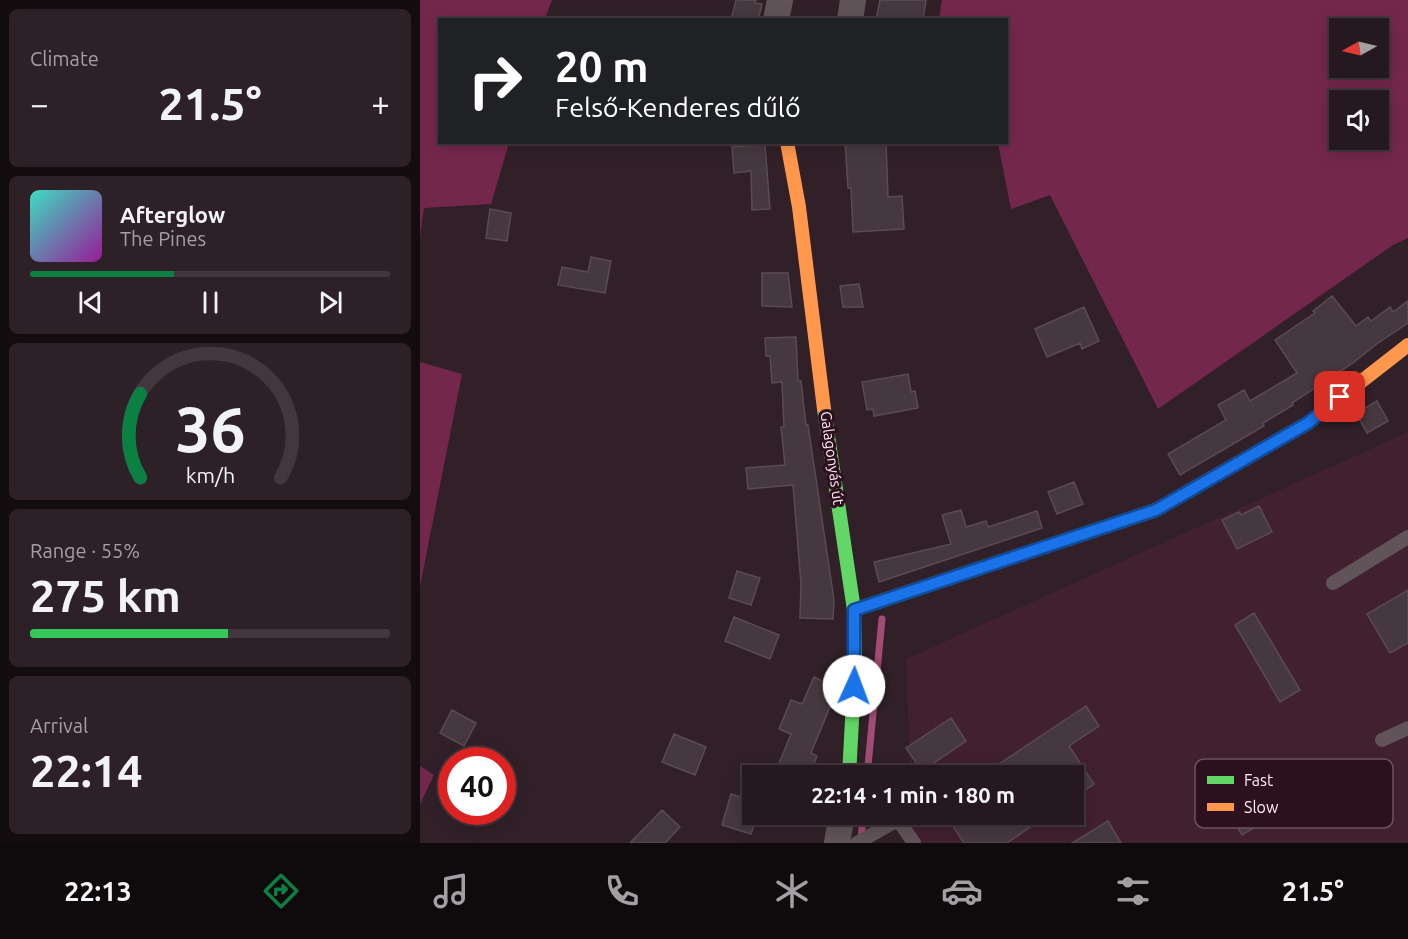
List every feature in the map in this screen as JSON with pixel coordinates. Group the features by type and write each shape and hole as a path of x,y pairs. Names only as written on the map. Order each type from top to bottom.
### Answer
{"street":[{"path":"776,18 780,0"},
{"path":"850,18 853,0"},
{"name":"Galagonyás út","path":"790,144 820,381 854,610 855,664 850,765"},
{"path":"854,610 1156,510 1308,423 1408,345"},
{"path":"837,843 840,825"}],"lane":[{"path":"1389,358 1408,356"},
{"path":"1333,583 1408,537"},
{"path":"1382,740 1408,728"},
{"path":"863,840 894,822 901,824 914,843"}],"shaded area":[{"path":"420,0 552,0 545,18 438,18 438,144 509,144 491,204 424,208 420,236"},
{"path":"942,0 1408,0 1408,238 1393,245 1158,409 1050,195 1011,209 998,144 1008,144 1008,18 939,18"},
{"path":"420,362 462,374 420,586"},
{"path":"1408,432 1408,843 912,843 911,825 1084,825 1084,765 910,765 906,659"},
{"path":"420,766 434,775 420,804"}],"building":[{"path":"736,0 756,0 755,3 762,4 758,18 732,18"},
{"path":"880,0 926,0 923,18 876,18"},
{"path":"845,144 886,144 888,197 902,196 904,229 853,232 851,188 848,188"},
{"path":"765,145 770,209 752,210 751,171 734,173 732,147"},
{"path":"490,209 511,213 507,241 486,238"},
{"path":"591,257 611,261 605,293 558,285 562,267 588,272"},
{"path":"762,273 788,273 792,307 762,306"},
{"path":"859,284 863,307 843,307 840,286"},
{"path":"1332,296 1356,326 1368,317 1371,321 1390,307 1393,312 1408,301 1408,323 1292,403 1293,405 1263,423 1264,426 1180,475 1168,454 1226,420 1218,405 1244,390 1250,401 1297,373 1275,340 1315,313 1313,311"},
{"path":"1084,307 1099,341 1082,349 1080,343 1047,357 1035,329"},
{"path":"796,337 798,381 801,381 834,600 833,619 800,618 801,584 793,485 748,489 746,468 785,465 781,427 784,427 782,382 772,383 770,356 766,356 765,338"},
{"path":"908,374 911,392 915,391 918,408 874,416 873,409 867,410 862,382"},
{"path":"1377,401 1388,421 1367,433 1356,413"},
{"path":"1074,482 1083,504 1057,514 1048,492"},
{"path":"1259,506 1272,532 1237,549 1222,520 1239,512 1241,515"},
{"path":"961,510 966,527 986,521 988,527 1037,511 1042,528 879,582 874,562 951,544 942,515"},
{"path":"737,571 760,578 751,605 729,598"},
{"path":"1408,590 1408,643 1390,653 1367,614"},
{"path":"1254,613 1300,690 1280,702 1235,625"},
{"path":"734,617 779,635 770,659 725,641"},
{"path":"814,677 835,687 834,697 811,753 817,756 813,765 778,765 791,734 779,729 791,700 802,704"},
{"path":"1086,706 1099,726 1069,746 1082,765 998,765"},
{"path":"452,710 476,723 464,746 440,733"},
{"path":"951,718 966,741 931,765 918,765 906,748"},
{"path":"674,734 706,747 695,775 662,762"},
{"path":"1084,769 1094,784 1084,791"},
{"path":"731,794 742,798 742,825 754,825 751,834 722,825"},
{"path":"662,810 680,827 665,843 630,843"},
{"path":"1108,821 1121,843 1072,843"},
{"path":"952,825 1033,825 1007,843 964,843"},
{"path":"1238,828 1253,828 1242,835"}],"waterway":[{"path":"868,765 882,619"},
{"path":"861,842 862,825"}],"traffic: fast":[{"path":"824,409 854,610 855,664 850,765"},
{"path":"854,610 1156,510 1187,492"}],"traffic: slow":[{"path":"787,144 799,207 824,409"},
{"path":"1187,492 1308,423 1408,345"}],"route":[{"path":"854,686 854,610 1156,510 1308,423 1340,397"}]}
